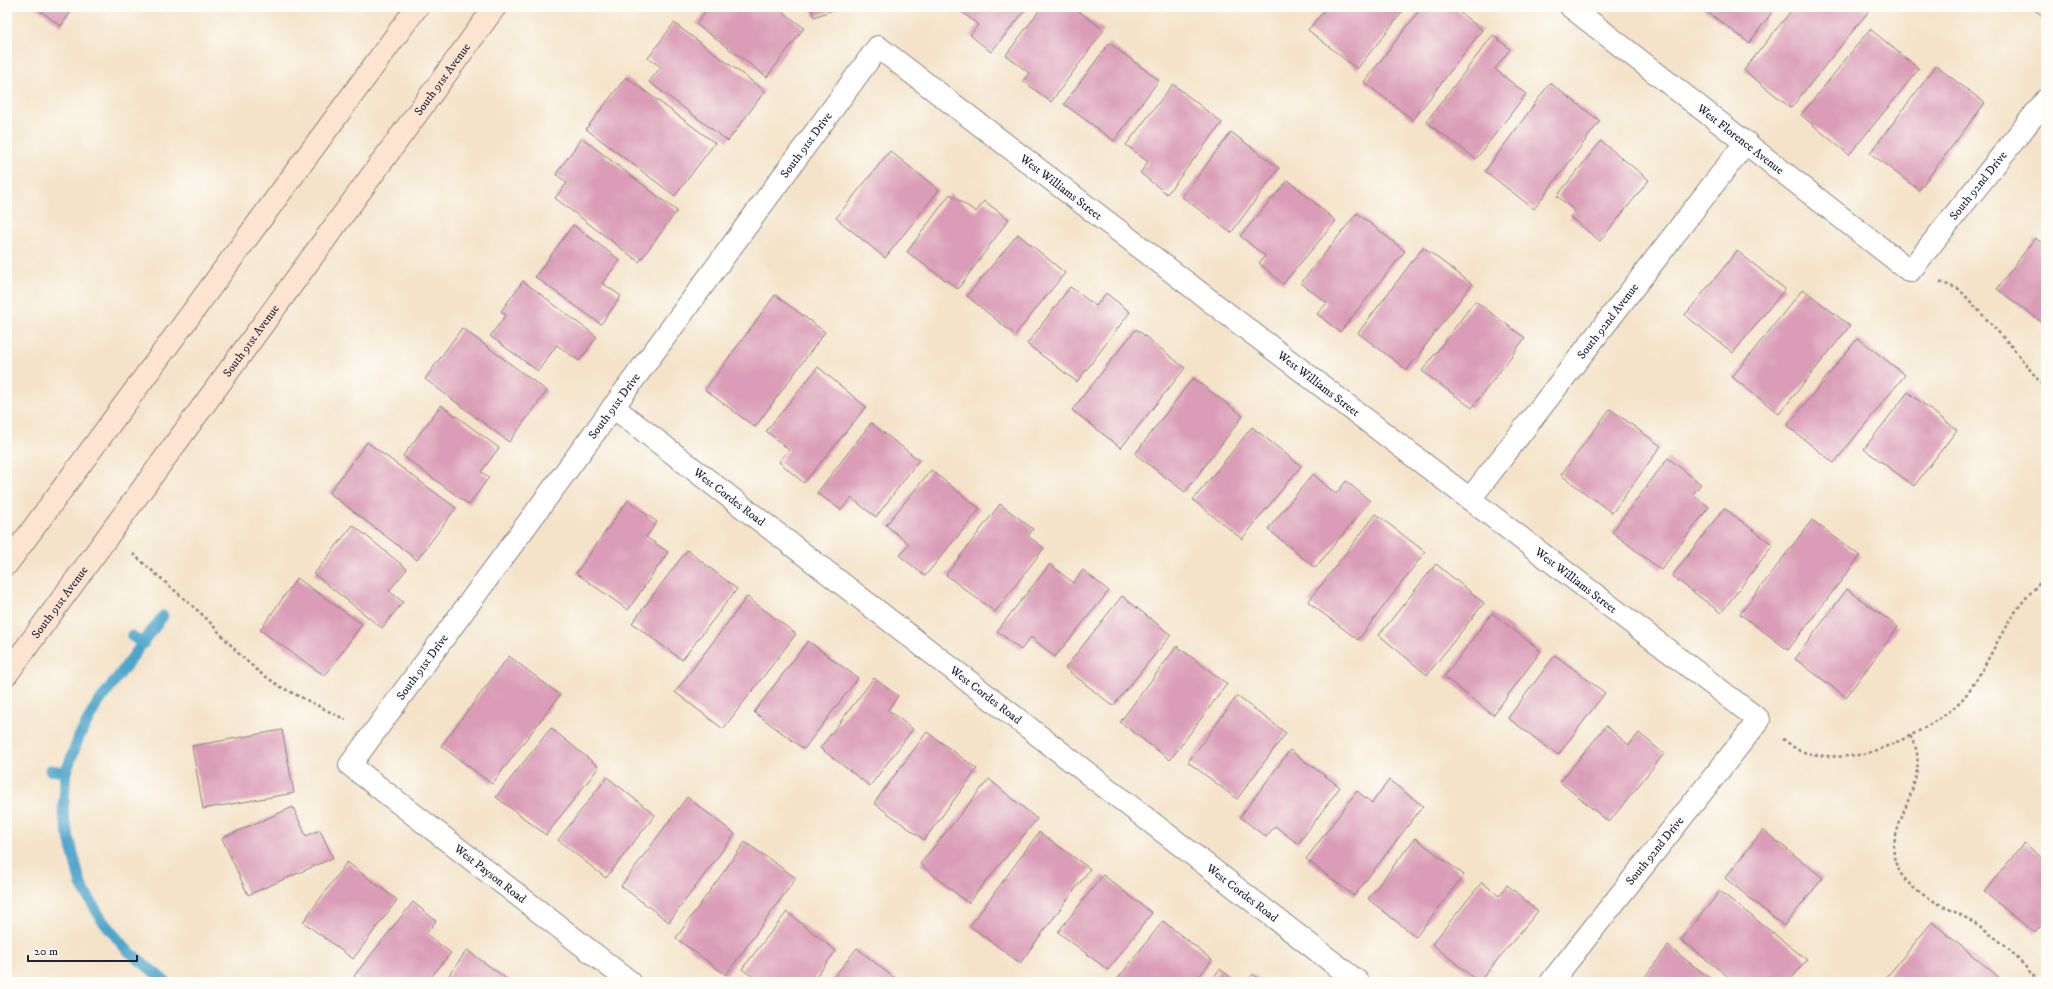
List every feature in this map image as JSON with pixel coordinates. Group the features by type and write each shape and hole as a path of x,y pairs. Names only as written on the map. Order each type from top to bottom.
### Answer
{"main road":[{"path":"7,564 417,7"},
{"name":"South 91st Avenue","path":"7,674 495,7"}],"street":[{"name":"West Florence Avenue","path":"1571,7 1910,271"},
{"name":"South 91st Drive","path":"350,765 878,47"},
{"name":"West Williams Street","path":"878,47 1759,720"},
{"name":"South 92nd Drive","path":"1910,271 2046,100"},
{"name":"South 92nd Avenue","path":"1470,499 1746,142"},
{"name":"West Cordes Road","path":"613,407 1358,982"},
{"name":"South 92nd Drive","path":"1551,982 1759,720"},
{"name":"West Payson Road","path":"350,765 630,982"}],"path":[{"path":"1910,271 1959,289 2013,348 2046,390"},
{"path":"110,534 205,617 240,656 259,672 281,687 341,716 370,738"},
{"path":"1759,720 1802,752 1828,757 1863,754 1910,736 1940,718 1964,697 1986,665 2008,623 2034,589 2046,577"},
{"path":"1910,736 1914,740 1918,763 1916,778 1894,844 1895,863 1903,877 1920,892 1966,918 1996,938 2039,982"}],"building":[{"path":"35,7 74,7 61,26"},
{"path":"709,7 777,7 804,28 767,77 696,24"},
{"path":"811,7 841,7 814,17"},
{"path":"956,7 1028,7 991,52 970,35 978,25"},
{"path":"1042,7 1073,7 1104,30 1051,102 1023,81 1029,73 1006,55"},
{"path":"1327,7 1400,7 1404,10 1357,69 1308,30"},
{"path":"1422,7 1453,7 1482,30 1413,120 1364,82"},
{"path":"1701,7 1776,7 1749,43"},
{"path":"1794,7 1862,7 1868,12 1791,108 1744,70"},
{"path":"2031,7 2046,7 2046,19"},
{"path":"674,23 765,91 728,141 649,82 661,67 648,58"},
{"path":"1870,29 1919,69 1849,155 1801,115"},
{"path":"1493,35 1510,49 1495,69 1526,94 1476,159 1426,122"},
{"path":"1109,43 1159,80 1114,141 1064,104"},
{"path":"1936,66 1985,103 1919,190 1870,153"},
{"path":"626,77 715,143 675,196 586,129"},
{"path":"1550,83 1600,121 1534,209 1485,171"},
{"path":"1173,84 1222,123 1167,194 1140,173 1148,162 1126,145"},
{"path":"1231,132 1279,168 1231,233 1182,197"},
{"path":"582,138 677,211 639,262 555,198 567,183 556,174"},
{"path":"1601,141 1649,180 1600,241 1570,217 1575,211 1557,196"},
{"path":"890,151 939,190 885,258 836,218"},
{"path":"1288,180 1336,221 1283,284 1259,263 1265,256 1240,236"},
{"path":"950,194 976,212 984,201 1009,219 958,289 907,252"},
{"path":"1357,213 1405,251 1340,332 1317,314 1327,303 1301,283"},
{"path":"573,225 620,260 602,283 621,296 601,324 535,277"},
{"path":"1018,234 1065,273 1015,335 967,296"},
{"path":"2035,238 2046,246 2046,325 1997,289"},
{"path":"1423,247 1472,284 1407,370 1358,333"},
{"path":"1737,251 1785,289 1733,353 1685,315"},
{"path":"523,281 597,337 579,361 557,345 538,371 490,336 506,315 501,311"},
{"path":"1070,287 1096,306 1106,293 1130,312 1077,382 1027,344"},
{"path":"1803,289 1850,326 1779,414 1732,377"},
{"path":"775,295 825,332 755,427 705,390"},
{"path":"1475,301 1525,338 1472,408 1422,371"},
{"path":"462,328 547,391 509,442 425,379"},
{"path":"1136,329 1185,368 1121,448 1072,410"},
{"path":"1858,338 1905,375 1834,463 1787,426"},
{"path":"818,367 866,407 804,483 779,462 789,450 766,431"},
{"path":"1193,378 1243,416 1185,492 1135,454"},
{"path":"1908,392 1957,430 1914,486 1864,449"},
{"path":"441,405 499,448 481,472 489,477 469,505 403,456"},
{"path":"1610,409 1661,446 1612,513 1561,475"},
{"path":"871,423 919,460 876,517 851,498 841,510 817,493"},
{"path":"1252,427 1301,466 1242,539 1193,500"},
{"path":"367,442 456,508 417,560 329,493"},
{"path":"1668,458 1701,484 1693,494 1709,507 1661,570 1612,532"},
{"path":"931,470 980,509 925,576 900,556 909,544 886,525"},
{"path":"1313,474 1336,494 1346,481 1370,501 1315,568 1268,529"},
{"path":"628,500 657,522 646,537 668,552 628,610 576,573"},
{"path":"1000,504 1033,529 1028,536 1044,548 995,612 946,575"},
{"path":"1724,508 1773,545 1721,613 1672,576"},
{"path":"1376,514 1425,552 1358,640 1308,602"},
{"path":"1812,520 1860,556 1788,650 1740,614"},
{"path":"353,525 407,569 389,591 403,602 382,628 314,574"},
{"path":"687,550 737,589 682,660 632,623"},
{"path":"1050,564 1073,583 1083,570 1109,591 1055,657 1031,637 1021,650 997,631"},
{"path":"1436,564 1484,603 1427,675 1379,635"},
{"path":"297,578 362,624 325,676 260,630"},
{"path":"1847,589 1898,627 1846,697 1795,659"},
{"path":"1122,596 1171,635 1113,706 1065,668"},
{"path":"747,597 796,634 723,729 675,692"},
{"path":"1492,613 1541,651 1493,715 1444,677"},
{"path":"808,641 858,678 804,749 754,712"},
{"path":"1177,646 1227,684 1170,760 1120,722"},
{"path":"1555,655 1605,693 1558,755 1508,718"},
{"path":"509,656 560,695 492,784 441,746"},
{"path":"874,678 898,696 888,710 913,729 870,786 820,748"},
{"path":"1237,696 1286,733 1237,799 1188,762"},
{"path":"1606,726 1629,745 1639,733 1664,754 1609,822 1560,782"},
{"path":"551,728 599,767 546,835 496,797"},
{"path":"282,730 294,793 203,809 192,746"},
{"path":"927,732 977,769 924,840 874,803"},
{"path":"1290,750 1340,787 1298,844 1275,826 1266,837 1240,817"},
{"path":"607,777 655,815 606,878 558,840"},
{"path":"989,779 1037,819 968,903 920,864"},
{"path":"1389,780 1423,806 1354,896 1306,859 1357,791 1372,803"},
{"path":"687,797 735,834 669,922 621,886"},
{"path":"293,807 306,836 320,830 333,858 248,895 222,838"},
{"path":"1763,830 1823,878 1784,926 1725,878"},
{"path":"1039,832 1090,869 1020,963 970,926"},
{"path":"1415,838 1464,875 1416,937 1368,899"},
{"path":"745,842 796,878 726,975 676,938"},
{"path":"2024,843 2046,861 2046,920 2035,933 1984,892"},
{"path":"347,862 397,900 353,959 303,922"},
{"path":"1103,875 1152,913 1108,970 1058,932"},
{"path":"1482,882 1499,896 1507,885 1538,911 1479,982 1432,944"},
{"path":"1720,891 1807,960 1789,982 1735,982 1681,940"},
{"path":"413,902 436,921 426,934 451,953 427,982 361,982 354,976"},
{"path":"787,912 836,951 812,982 760,982 742,969"},
{"path":"1163,921 1212,960 1195,982 1115,982"},
{"path":"1932,922 2001,979 1999,982 1889,982 1885,979"},
{"path":"1668,946 1715,982 1641,982"},
{"path":"857,948 899,982 830,982"},
{"path":"467,950 511,982 444,982"},
{"path":"1220,969 1237,982 1210,982"},
{"path":"1253,974 1263,982 1247,982"}],"waterway":[{"path":"163,616 96,706 79,737 66,772 63,814 81,885 102,920 126,949 166,982"},
{"path":"132,636 143,644"},
{"path":"50,770 66,772"}]}
